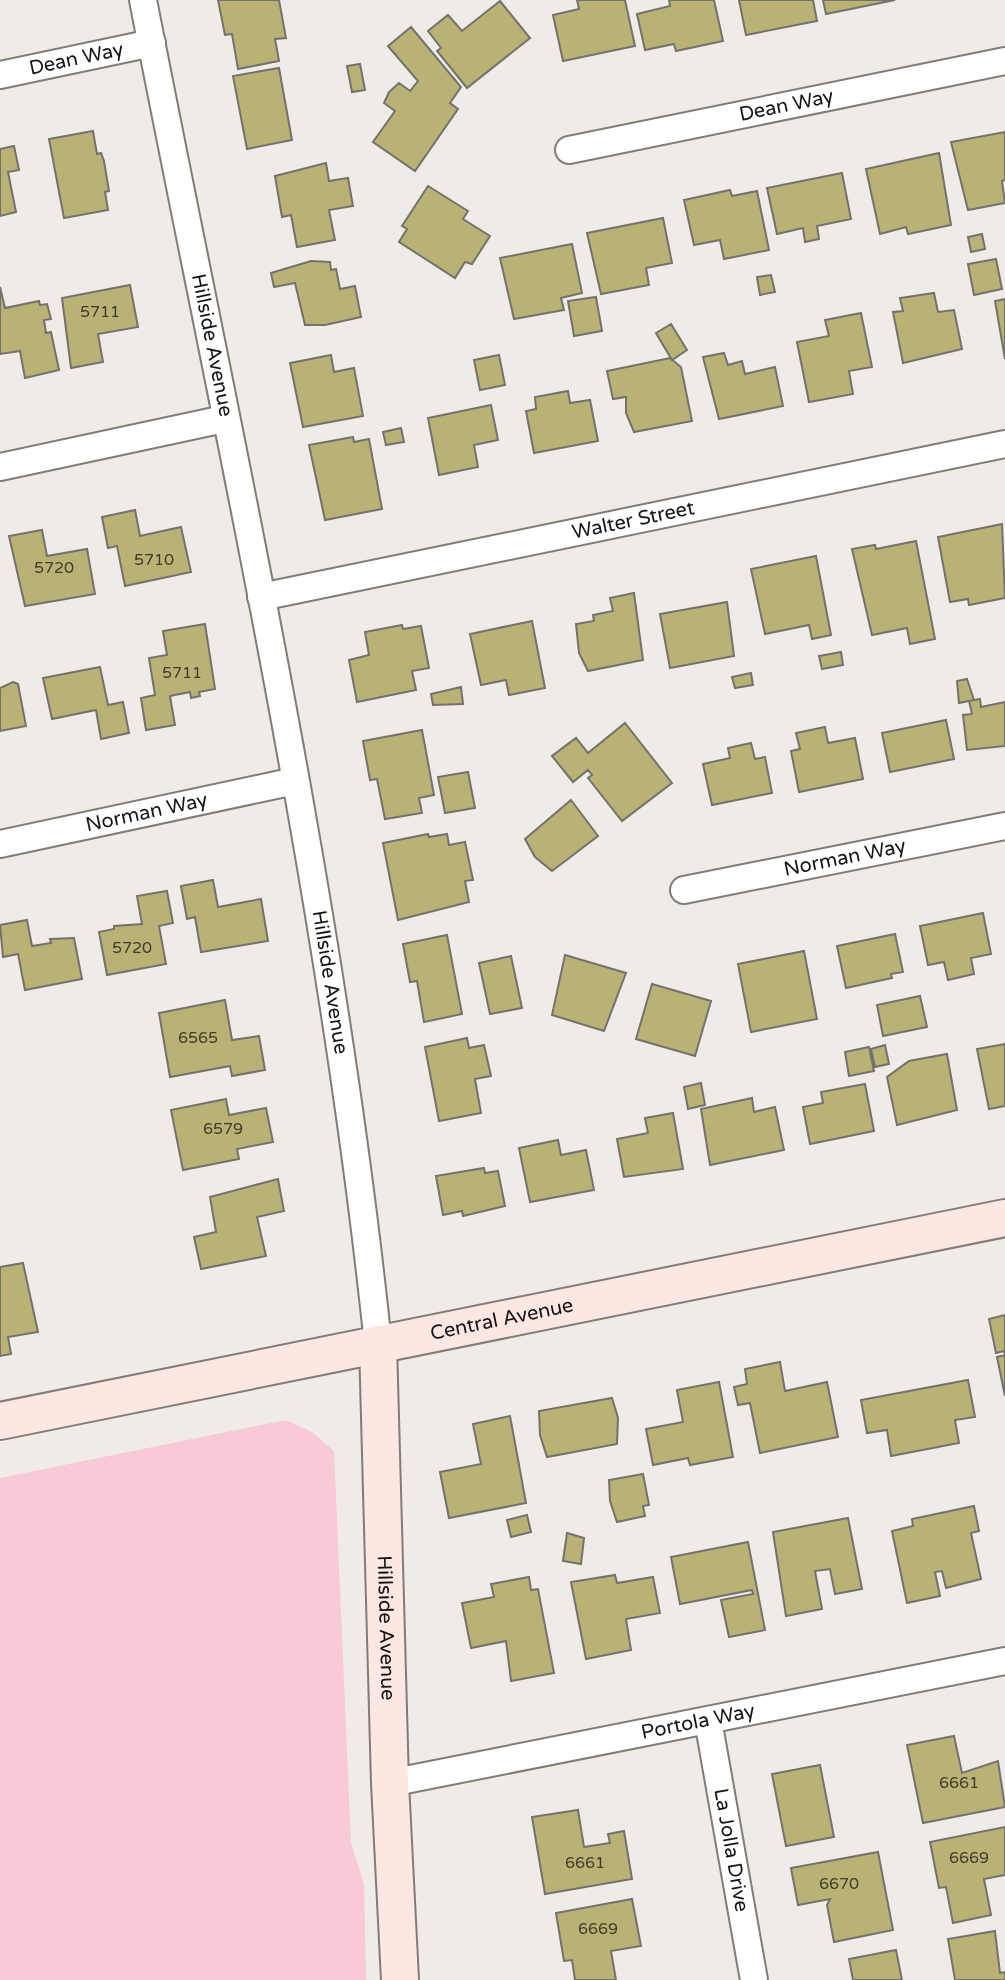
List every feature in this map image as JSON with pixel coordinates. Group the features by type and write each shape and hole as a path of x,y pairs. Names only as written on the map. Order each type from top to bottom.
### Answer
{"main road":[{"name":"Central Avenue","path":"0,1421 1005,1218"},
{"name":"Hillside Avenue","path":"378,1344 390,1783 400,1980"}],"street":[{"name":"Hillside Avenue","path":"143,0 295,781 363,1203 378,1344"},
{"name":"Dean Way","path":"0,75 152,43"},
{"name":"Dean Way","path":"569,150 1005,61"},
{"path":"0,467 224,419"},
{"name":"Walter Street","path":"261,597 1005,444"},
{"name":"Norman Way","path":"0,844 295,781"},
{"name":"Norman Way","path":"684,890 1005,826"},
{"name":"Portola Way","path":"390,1783 1005,1661"},
{"name":"La Jolla Drive","path":"708,1720 754,1980"}],"shaded area":[{"path":"286,1420 312,1432 334,1451 351,1843 364,1884 366,1980 0,1980 0,1478"}],"building":[{"path":"218,0 279,0 286,38 275,39 279,61 238,69 232,34 225,35"},
{"path":"577,0 625,0 635,46 563,61 553,15 579,9"},
{"path":"669,0 714,0 723,41 676,51 674,44 645,50 637,14 670,6"},
{"path":"739,0 813,0 817,21 746,35"},
{"path":"823,0 895,0 826,14"},
{"path":"500,1 530,38 467,88 437,51 441,48 428,31 448,15 462,31"},
{"path":"411,27 461,87 450,103 458,109 415,171 373,142 395,111 384,103 389,92 399,83 410,91 418,81 388,46"},
{"path":"360,64 365,90 352,92 347,66"},
{"path":"279,68 292,140 247,149 233,76"},
{"path":"93,131 97,154 101,153 104,161 109,191 105,192 108,210 64,218 49,139"},
{"path":"1005,132 1005,180 1002,181 1005,203 968,210 951,142"},
{"path":"14,146 19,170 8,172 16,212 0,216 0,149"},
{"path":"939,153 951,225 908,234 906,227 880,234 866,169"},
{"path":"326,163 329,181 348,178 353,206 329,210 335,240 297,247 291,215 282,217 275,176"},
{"path":"842,173 851,219 817,226 819,239 805,242 803,228 777,234 767,188"},
{"path":"428,186 468,211 463,219 490,236 472,264 465,262 455,278 399,242 407,229 402,226"},
{"path":"730,190 732,196 757,191 769,250 724,259 720,240 694,245 684,200"},
{"path":"663,218 672,263 646,268 649,285 601,294 587,233"},
{"path":"982,234 985,249 971,252 968,237"},
{"path":"572,244 582,293 561,298 564,310 514,319 500,258"},
{"path":"996,259 1002,289 974,295 968,264"},
{"path":"311,261 330,262 331,270 336,269 340,289 355,286 361,317 325,325 305,325 295,283 274,287 271,273"},
{"path":"771,275 775,292 760,295 757,277"},
{"path":"130,285 138,327 98,334 103,362 71,368 62,298"},
{"path":"0,287 5,308 39,301 40,305 47,304 51,319 44,320 46,333 51,332 59,370 25,378 20,351 0,354"},
{"path":"934,293 938,312 954,310 962,349 903,363 893,312 903,311 900,298"},
{"path":"596,297 602,331 574,336 568,301"},
{"path":"1005,299 1005,359 995,301"},
{"path":"861,313 872,367 849,371 853,394 809,402 797,342 829,336 825,320"},
{"path":"671,324 687,350 672,360 656,333"},
{"path":"724,353 728,365 742,361 745,374 775,367 783,406 719,419 703,357"},
{"path":"331,355 334,372 354,368 363,416 303,427 290,363"},
{"path":"499,355 505,385 480,390 474,360"},
{"path":"670,358 681,367 692,421 634,432 626,413 626,397 613,399 607,371"},
{"path":"568,391 570,403 590,400 598,441 534,453 526,411 536,409 535,397"},
{"path":"491,405 498,440 474,445 478,467 439,475 428,418"},
{"path":"401,428 404,442 386,445 383,432"},
{"path":"353,437 354,442 369,439 382,509 325,520 309,445"},
{"path":"135,510 140,536 181,527 191,572 125,586 117,546 108,548 102,517"},
{"path":"1002,524 1005,598 969,605 968,599 950,602 938,537"},
{"path":"42,530 47,556 87,549 95,594 25,606 9,536"},
{"path":"916,541 935,639 910,644 907,628 872,635 852,549 875,545 876,549"},
{"path":"816,556 831,635 812,639 809,625 765,634 751,569"},
{"path":"634,593 643,660 588,671 579,653 576,624 594,621 593,615 613,611 610,598"},
{"path":"727,602 734,656 670,668 660,614"},
{"path":"532,621 545,688 509,695 506,680 481,685 470,634"},
{"path":"205,624 215,689 199,692 200,696 191,698 190,692 170,696 175,725 146,730 141,698 155,695 149,658 167,655 163,631"},
{"path":"402,625 403,629 421,626 429,668 412,671 416,690 357,702 349,660 369,655 365,632"},
{"path":"841,652 843,665 822,669 819,656"},
{"path":"100,667 108,705 123,702 129,733 101,739 96,710 52,719 43,678"},
{"path":"751,673 753,685 735,688 732,677"},
{"path":"967,679 974,700 959,703 957,681"},
{"path":"13,682 18,684 26,726 0,731 0,688"},
{"path":"461,687 463,704 433,705 431,694"},
{"path":"980,699 981,707 1005,702 1005,746 967,750 963,715 972,714 969,701"},
{"path":"946,720 954,759 890,772 882,733"},
{"path":"625,723 672,783 622,821 588,778 592,775 588,770 573,782 552,756 576,738 588,753"},
{"path":"825,727 828,743 855,738 863,779 799,792 791,751 800,749 796,733"},
{"path":"422,730 434,795 419,798 422,813 385,819 377,779 370,780 363,741"},
{"path":"751,743 755,759 765,757 772,793 712,805 703,764 730,758 728,748"},
{"path":"468,772 475,808 445,813 438,777"},
{"path":"571,800 598,836 552,871 535,857 525,839"},
{"path":"428,834 429,837 447,834 449,845 465,842 473,880 465,881 469,902 398,920 383,843"},
{"path":"213,880 218,907 261,899 268,941 201,952 195,917 187,919 181,886"},
{"path":"167,891 173,923 159,926 166,964 107,975 99,932 114,929 114,926 142,924 137,896"},
{"path":"983,913 991,954 971,958 974,974 948,980 944,962 928,965 920,926"},
{"path":"27,920 32,946 51,943 50,939 74,938 82,979 25,990 18,954 3,957 0,925"},
{"path":"895,934 903,972 891,974 892,978 846,988 837,946"},
{"path":"447,935 462,1014 424,1022 417,981 410,982 403,944"},
{"path":"804,951 817,1019 751,1032 738,964"},
{"path":"565,955 626,973 604,1031 552,1015"},
{"path":"511,956 522,1008 490,1014 479,963"},
{"path":"652,984 711,1001 695,1056 636,1039"},
{"path":"920,996 927,1027 883,1036 877,1005"},
{"path":"225,1000 232,1040 259,1036 265,1070 232,1076 230,1066 170,1077 159,1013"},
{"path":"467,1038 469,1048 484,1045 491,1076 475,1079 481,1113 439,1121 425,1047"},
{"path":"1005,1044 1005,1106 989,1109 977,1049"},
{"path":"885,1045 889,1064 875,1067 871,1049"},
{"path":"869,1047 874,1071 849,1076 845,1052"},
{"path":"947,1054 957,1110 897,1125 887,1077 909,1061"},
{"path":"701,1083 705,1105 688,1109 684,1087"},
{"path":"865,1084 874,1131 810,1144 803,1107 823,1103 821,1092"},
{"path":"752,1098 754,1112 775,1107 784,1150 710,1165 701,1109"},
{"path":"226,1099 229,1115 266,1108 273,1142 237,1149 239,1159 183,1170 171,1110"},
{"path":"673,1113 683,1169 624,1177 617,1139 648,1133 645,1118"},
{"path":"558,1140 561,1155 586,1150 594,1190 530,1202 519,1148"},
{"path":"484,1168 485,1173 498,1171 505,1206 463,1216 462,1211 443,1215 436,1176"},
{"path":"278,1179 284,1211 257,1217 266,1256 201,1269 194,1237 216,1232 210,1197"},
{"path":"23,1263 38,1332 8,1337 11,1354 0,1356 0,1267"},
{"path":"1005,1315 1005,1355 1004,1351 996,1353 989,1319"},
{"path":"1005,1355 1005,1396 997,1357"},
{"path":"780,1362 785,1391 827,1382 838,1437 760,1453 750,1403 738,1405 734,1387 747,1384 745,1369"},
{"path":"968,1380 975,1417 955,1420 959,1443 891,1456 887,1430 867,1433 861,1400"},
{"path":"719,1382 733,1457 690,1465 688,1458 653,1465 646,1429 683,1422 677,1390"},
{"path":"612,1398 618,1418 617,1444 547,1457 540,1435 539,1411"},
{"path":"510,1416 526,1503 449,1518 440,1472 481,1464 473,1424"},
{"path":"643,1474 649,1505 643,1506 645,1516 617,1522 610,1501 609,1480"},
{"path":"974,1506 979,1531 971,1533 981,1579 946,1588 942,1571 935,1572 940,1596 907,1603 892,1531 913,1526 912,1519"},
{"path":"527,1515 531,1532 511,1537 507,1520"},
{"path":"848,1518 862,1589 835,1594 830,1569 815,1571 822,1609 786,1616 773,1532"},
{"path":"567,1533 584,1538 581,1564 563,1561"},
{"path":"748,1542 765,1630 729,1637 721,1600 753,1594 752,1590 680,1604 671,1557"},
{"path":"615,1575 617,1583 653,1577 660,1613 626,1619 631,1650 586,1659 571,1582"},
{"path":"529,1577 531,1590 538,1589 554,1673 511,1681 506,1641 471,1648 462,1603 494,1597 491,1584"},
{"path":"954,1736 962,1773 998,1761 1005,1807 923,1823 907,1745"},
{"path":"820,1765 834,1837 786,1846 772,1774"},
{"path":"578,1810 584,1847 610,1843 608,1834 624,1831 632,1879 545,1894 532,1817"},
{"path":"1005,1827 1005,1875 984,1879 991,1915 953,1923 946,1887 939,1888 930,1842"},
{"path":"878,1852 893,1930 834,1942 827,1905 830,1899 798,1905 791,1868"},
{"path":"632,1899 641,1946 611,1951 616,1980 575,1980 572,1960 564,1961 556,1913"},
{"path":"995,1931 1000,1973 1005,1972 1005,1980 955,1980 948,1939"},
{"path":"896,1950 902,1980 853,1980 849,1959"}]}
